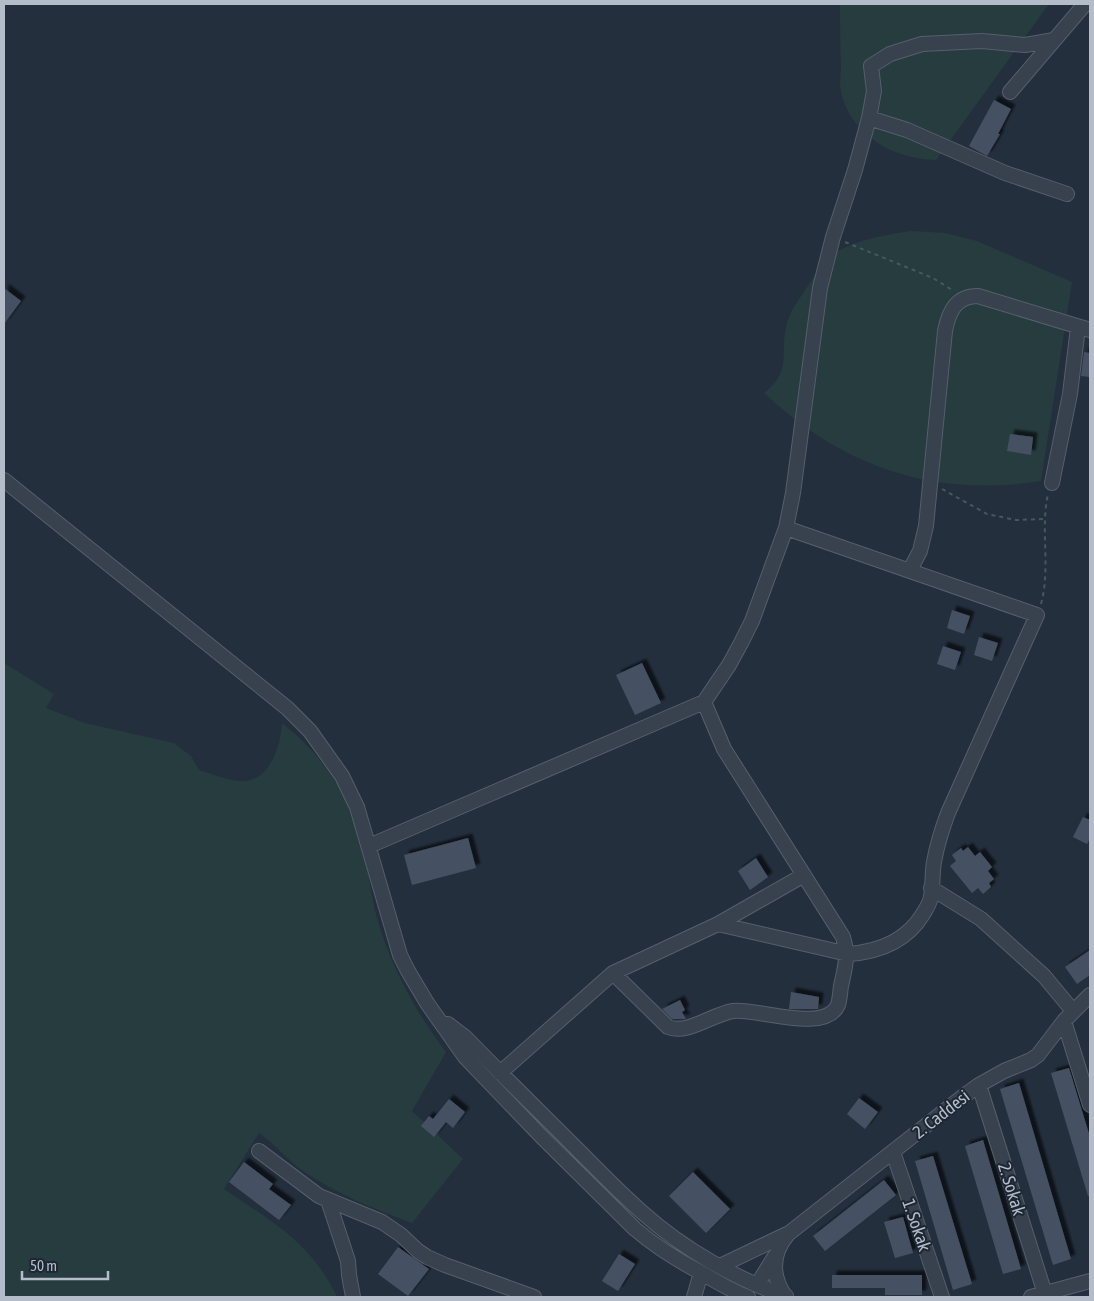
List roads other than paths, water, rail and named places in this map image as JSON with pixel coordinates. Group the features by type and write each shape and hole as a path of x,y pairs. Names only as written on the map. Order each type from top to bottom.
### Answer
{"street":[{"path":"1010,92 1085,4"},
{"path":"369,846 704,702 725,671 752,621 786,528 793,493 820,288 833,237 855,170 869,118 874,91 871,66 900,49 922,44 982,41 1025,45 1054,40"},
{"path":"869,118 907,130 1005,173 1067,194"},
{"path":"910,570 918,556 924,538 945,331 950,313 960,300 978,296 1084,329 1052,483"},
{"path":"4,480 127,577 299,719 320,744 342,776 357,807 400,955 416,987 465,1057 620,1216 635,1229 665,1253 728,1289 748,1297"},
{"path":"718,924 848,954 877,950 904,936 913,928 931,897 937,845 948,814 1037,615 786,528"},
{"path":"613,973 673,1030 682,1029 734,1011 751,1011 812,1020 828,1014 838,1006 848,954 840,931 724,750 704,702"},
{"path":"500,1073 613,973 718,924 804,876"},
{"path":"931,888 981,919 1044,976 1069,1016 1090,1105"},
{"name":"2. Caddesi","path":"788,1234 979,1085 1038,1055 1069,1016 1090,995"},
{"path":"438,1016 464,1037 642,1213 680,1242 720,1266 757,1285 787,1297"},
{"name":"2. Sokak","path":"979,1085 1045,1295"},
{"path":"259,1151 319,1196 382,1222 402,1235 418,1251 436,1262 534,1297"},
{"name":"1. Sokak","path":"893,1152 942,1297"},
{"path":"328,1200 348,1261 353,1297"},
{"path":"720,1266 788,1234"},
{"path":"757,1285 788,1234"},
{"path":"777,1252 776,1275 787,1297"},
{"path":"694,1297 701,1273"},
{"path":"1031,1297 1045,1295 1090,1281"}]}
